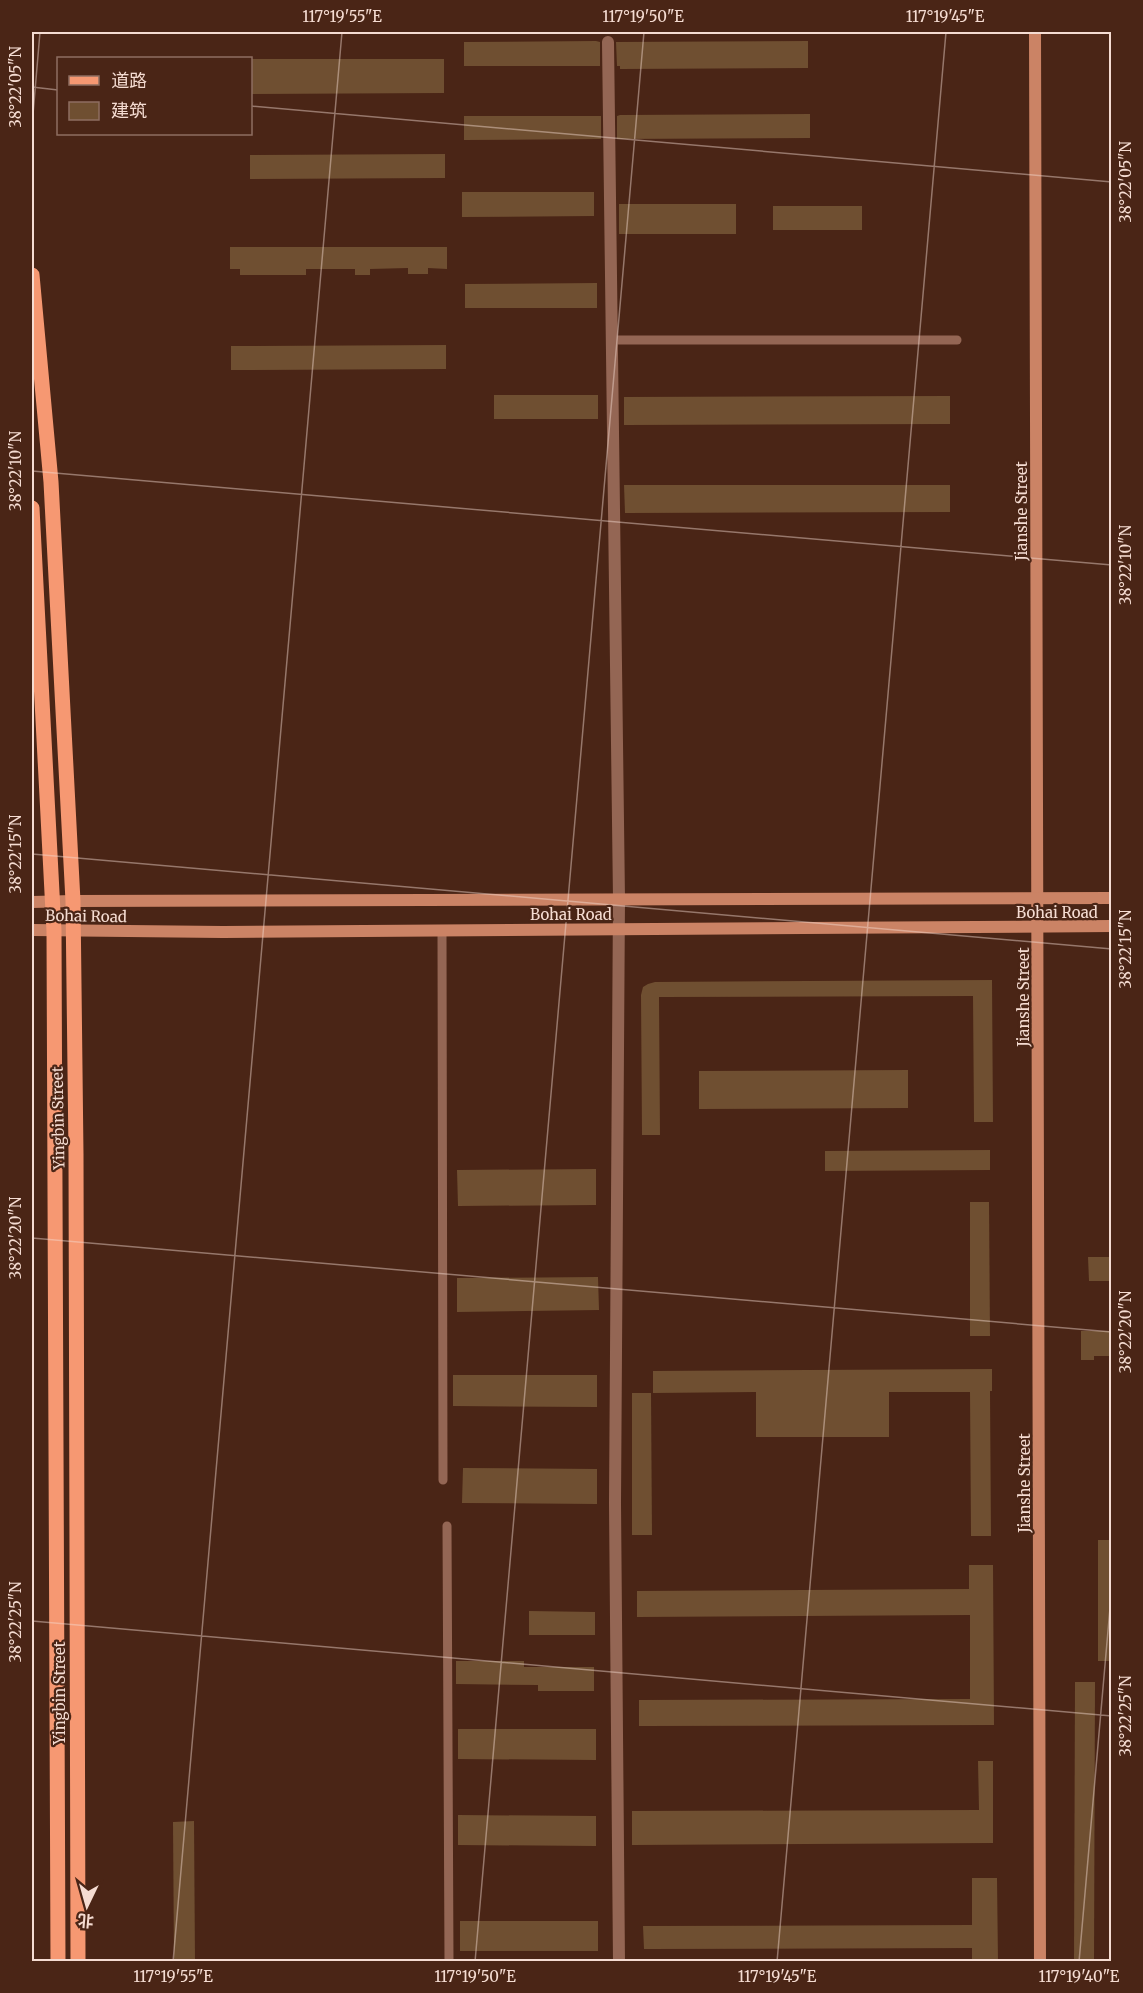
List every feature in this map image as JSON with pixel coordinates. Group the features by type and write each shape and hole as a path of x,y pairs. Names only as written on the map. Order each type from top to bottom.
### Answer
{"main road":[{"name":"Jianshe Street","path":"1035,32 1040,1962"},
{"name":"Yingbin Street","path":"32,275 51,482 74,931 78,1962"},
{"name":"Yingbin Street","path":"32,508 54,931 58,1962"},
{"name":"Bohai Road","path":"32,902 1112,898"},
{"name":"Bohai Road","path":"32,930 1112,926"}],"street":[{"path":"608,42 619,899 615,1503 619,1962"}],"lane":[{"path":"613,340 957,340"},
{"path":"442,930 443,1480"},
{"path":"447,1526 449,1962"}],"building":[{"path":"808,41 808,68 620,69 620,66 617,66 616,42"},
{"path":"464,42 600,42 600,66 464,66"},
{"path":"252,59 444,59 444,93 252,94"},
{"path":"810,114 810,138 617,139 617,116 620,115"},
{"path":"464,116 601,116 601,139 464,140"},
{"path":"445,154 445,178 250,179 250,155"},
{"path":"462,192 594,192 594,216 462,217"},
{"path":"619,204 736,204 736,234 619,234"},
{"path":"773,206 862,206 862,230 773,230"},
{"path":"230,247 447,247 447,269 428,268 428,274 408,274 408,268 370,269 370,275 355,275 355,269 306,269 306,275 240,275 240,269 230,269"},
{"path":"597,283 597,308 465,308 465,284"},
{"path":"446,345 446,369 231,370 231,346"},
{"path":"494,395 598,395 598,419 494,419"},
{"path":"950,396 950,424 624,425 624,397"},
{"path":"624,485 950,485 950,512 625,513"},
{"path":"992,980 993,1122 974,1122 973,996 659,997 660,1135 642,1135 641,995 643,987 648,984 655,982"},
{"path":"908,1070 908,1108 699,1109 699,1071"},
{"path":"990,1150 990,1170 825,1171 825,1151"},
{"path":"596,1169 596,1205 458,1206 457,1170"},
{"path":"970,1202 989,1202 990,1336 970,1336"},
{"path":"1088,1257 1112,1257 1112,1281 1089,1281"},
{"path":"598,1277 599,1310 457,1312 457,1278"},
{"path":"1081,1331 1112,1331 1112,1356 1094,1356 1094,1360 1081,1360"},
{"path":"992,1369 992,1391 990,1391 991,1536 971,1536 970,1392 889,1392 889,1437 756,1437 756,1392 653,1393 653,1371"},
{"path":"453,1375 597,1375 597,1407 453,1406"},
{"path":"632,1393 651,1393 652,1535 632,1535"},
{"path":"463,1468 597,1469 597,1504 462,1503"},
{"path":"1098,1540 1112,1540 1112,1661 1098,1661"},
{"path":"969,1565 993,1565 994,1725 639,1726 639,1700 970,1699 970,1615 637,1617 637,1591 969,1589"},
{"path":"529,1611 595,1612 595,1635 529,1635"},
{"path":"456,1661 524,1661 524,1667 594,1667 594,1691 538,1691 538,1685 456,1684"},
{"path":"1075,1682 1095,1682 1094,1962 1074,1962"},
{"path":"458,1729 596,1729 596,1760 458,1759"},
{"path":"978,1761 993,1761 993,1843 632,1845 632,1811 979,1810"},
{"path":"458,1815 596,1816 596,1846 458,1845"},
{"path":"194,1821 195,1962 174,1962 173,1822"},
{"path":"972,1878 997,1878 998,1962 972,1962 972,1948 644,1949 643,1926 972,1925"},
{"path":"460,1921 598,1921 598,1951 460,1951"}]}
